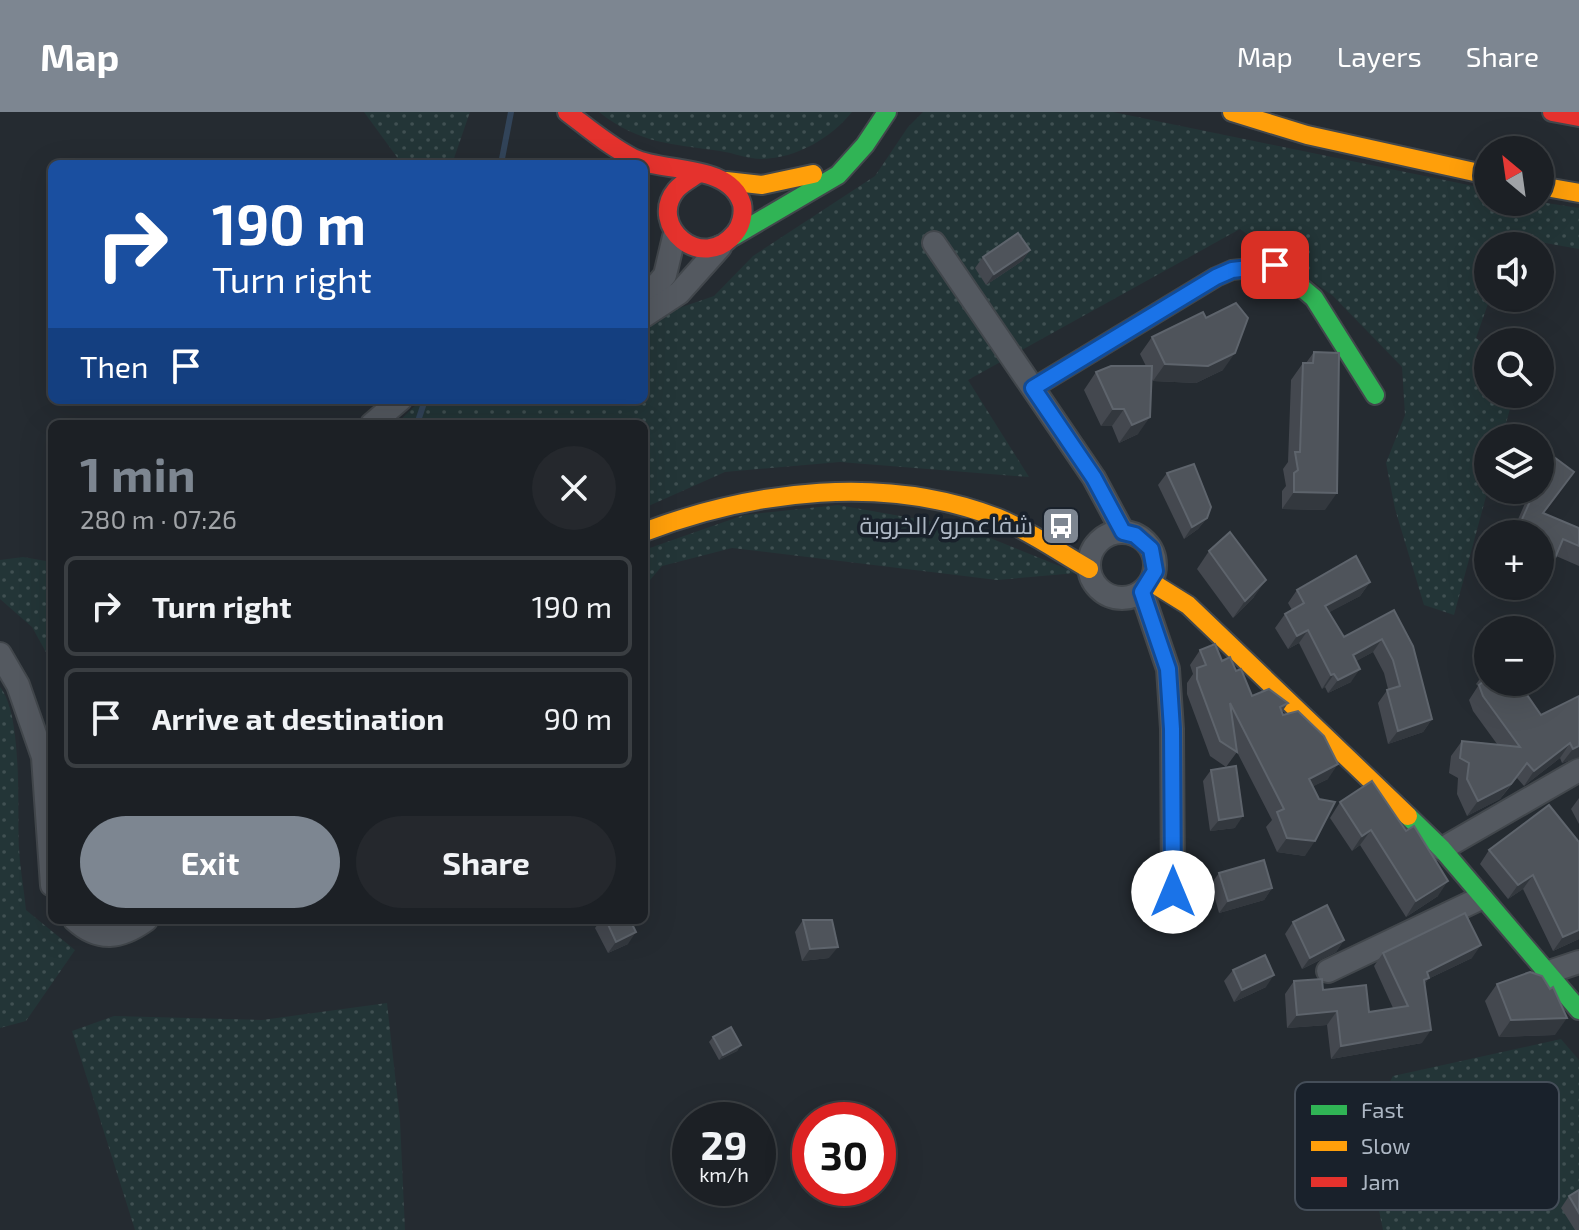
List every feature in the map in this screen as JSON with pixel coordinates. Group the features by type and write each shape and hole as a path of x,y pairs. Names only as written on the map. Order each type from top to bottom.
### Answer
{"main road":[{"path":"567,112 573,132 601,160"},
{"path":"567,112 639,160"},
{"path":"874,112 874,134"},
{"path":"649,194 667,209 674,237 701,250 727,241 757,216 814,192 865,148 887,112"},
{"path":"1232,112 1307,135 1474,172"},
{"path":"1552,112 1579,117"},
{"path":"648,163 726,181 762,185 787,182 843,167"},
{"path":"667,209 676,188 696,175"},
{"path":"726,181 740,199 743,212 727,241"},
{"path":"1554,189 1579,193"},
{"path":"1033,388 1216,277 1232,270 1275,265 1314,298 1375,395"},
{"path":"648,530 686,514 739,500 799,493 859,493 929,501 988,514 1089,569"},
{"path":"1147,587 1188,605 1442,849 1579,1010"}],"street":[{"path":"648,295 665,275 674,237"},
{"path":"648,313 679,293 727,241"},
{"path":"934,243 1094,478 1123,532"},
{"path":"377,420 395,404"},
{"path":"1123,532 1135,535 1151,549 1155,571 1147,587 1124,598 1105,593 1097,587 1089,569 1095,547 1112,534 1123,532"},
{"path":"1147,587 1168,669 1172,729 1173,892"},
{"path":"0,654 18,685 43,757 48,828"},
{"path":"1442,849 1579,770"},
{"path":"1328,971 1481,898"},
{"path":"79,924 103,937 128,933 140,924"},
{"path":"1546,973 1579,962"}],"shaded area":[{"path":"364,112 470,112 453,160 399,160"},
{"path":"599,112 852,112 834,130 812,145 788,155 762,159 642,137"},
{"path":"923,112 1113,112 1474,186 1474,216 1554,216 1554,204 1579,208 1579,249 1554,245 1554,232 1474,232 1474,312 1485,312 1480,328 1474,328 1474,408 1510,408 1506,424 1474,424 1474,504 1484,504 1480,520 1474,520 1474,541 1454,615 1424,605 1395,509 1386,463 1405,415 1402,367 1333,296 1240,229 968,380 1029,477 840,462 725,472 648,506 648,420 400,420 417,404 648,404 648,319 714,296 753,256 875,176 908,127"},
{"path":"838,505 963,527 1077,573 997,580 732,548 662,566 648,582 648,549 744,515"},
{"path":"23,557 48,561 48,656 32,627 0,599 0,560"},
{"path":"0,687 7,700 16,740 19,848 26,910 75,950 26,1021 0,1028"},
{"path":"387,1003 400,1120 405,1230 135,1230 72,1031 114,1016 262,1020"},
{"path":"1561,1039 1579,1060 1579,1230 1383,1230 1379,1210 1559,1210 1559,1082 1390,1082 1393,1076"}],"building":[{"path":"1018,233 1030,250 994,274 983,257"},
{"path":"1236,303 1248,318 1235,353 1208,366 1165,364 1152,337 1203,312 1206,318"},
{"path":"1314,352 1339,353 1337,493 1294,492 1294,473 1298,470 1295,452 1300,452 1303,363 1313,363"},
{"path":"1111,366 1152,366 1150,417 1132,425 1124,409 1113,409 1096,372"},
{"path":"1554,457 1574,472 1554,498"},
{"path":"1194,464 1211,507 1207,518 1192,527 1167,473"},
{"path":"1529,504 1550,504 1543,513 1579,528 1579,546 1563,539 1554,560 1554,520 1522,520"},
{"path":"1230,532 1266,580 1245,601 1209,551"},
{"path":"1356,556 1370,582 1325,606 1344,637 1394,610 1413,646 1432,719 1398,731 1387,690 1400,686 1393,660 1382,639 1353,655 1360,669 1338,680 1334,674 1331,675 1308,630 1297,636 1285,614 1304,603 1297,590"},
{"path":"1215,644 1222,661 1230,657 1236,671 1241,669 1252,696 1269,689 1288,703 1280,707 1283,715 1298,711 1324,736 1338,764 1309,779 1319,799 1335,802 1315,841 1287,838 1277,812 1284,809 1230,703 1237,752 1220,741 1197,679 1197,668 1206,665 1200,650"},
{"path":"1483,696 1528,696 1541,715 1579,696 1579,746 1573,749 1570,743 1534,771 1527,763 1511,784 1478,801 1467,779 1469,763 1460,758 1462,741 1520,747"},
{"path":"1236,766 1243,816 1219,820 1211,770"},
{"path":"1372,781 1406,831 1414,826 1448,881 1416,901 1371,830 1362,836 1340,802"},
{"path":"1549,805 1579,842 1579,930 1563,937 1533,875 1518,885 1489,850"},
{"path":"1264,860 1272,888 1228,901 1219,873"},
{"path":"1327,905 1344,940 1310,958 1293,922"},
{"path":"1465,913 1481,945 1427,972 1429,978 1424,980 1431,1030 1341,1046 1337,1011 1297,1015 1294,981 1322,979 1323,990 1366,985 1369,1012 1408,1006 1383,953"},
{"path":"803,920 832,920 838,947 810,949"},
{"path":"608,924 632,924 636,932 616,942"},
{"path":"1265,955 1274,975 1242,990 1233,970"},
{"path":"1530,972 1542,976 1550,989 1553,987 1567,1018 1511,1020 1497,984"},
{"path":"731,1027 741,1045 723,1055 713,1037"},
{"path":"1579,1190 1579,1213 1569,1196"}],"waterway":[{"path":"502,160 511,112"},
{"path":"418,420 424,404"}],"traffic: fast":[{"path":"734,236 838,175 865,145 887,112"},
{"path":"1033,388 1216,277 1232,270 1275,265 1314,298 1375,395"},
{"path":"1408,816 1442,849 1579,1010"}],"traffic: slow":[{"path":"1232,112 1307,135 1474,172"},
{"path":"726,181 762,185 813,174"},
{"path":"1554,189 1579,193"},
{"path":"648,531 730,506 820,493 865,492 955,504 998,518 1089,569"},
{"path":"1151,582 1188,605 1408,816"}],"traffic: jam":[{"path":"567,112 607,142 638,160"},
{"path":"1552,112 1579,117"},
{"path":"648,163 710,175 735,191 743,208 739,227 722,244 708,248 694,247 682,240 673,230 668,217 669,204 676,190 696,175"}],"place":[{"name":"شفاعمرو/الخروبة","path":"1061,526"}],"route":[{"path":"1173,892 1172,729 1168,669 1142,592 1151,582 1155,560 1144,540 1123,532 1094,478 1033,388 1216,277 1232,270 1275,265"}]}
